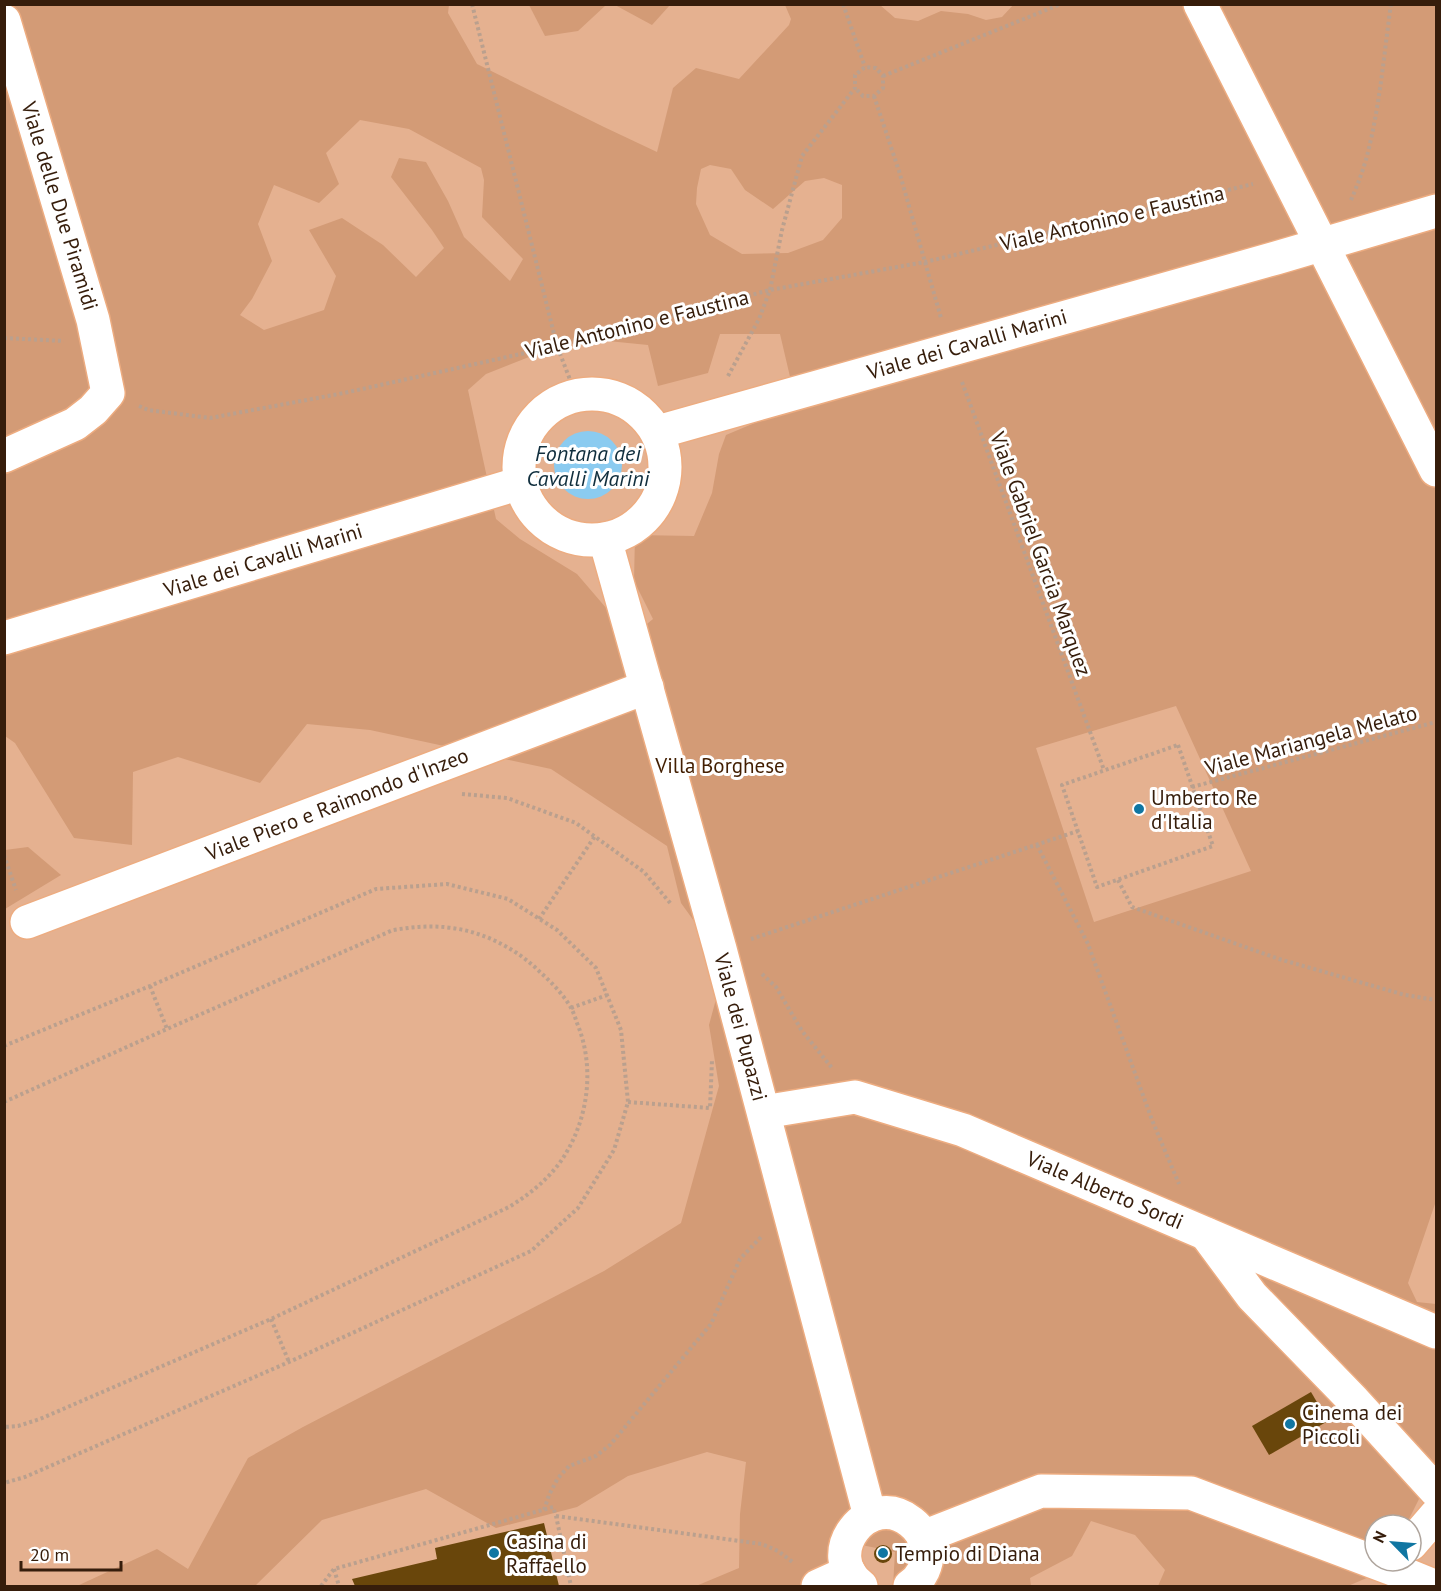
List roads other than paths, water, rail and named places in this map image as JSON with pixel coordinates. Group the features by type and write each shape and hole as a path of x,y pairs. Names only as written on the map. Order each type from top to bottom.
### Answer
{"street":[{"path":"1200,4 1437,470"},
{"name":"Viale delle Due Piramidi","path":"4,21 93,320 108,393 93,410 75,424 4,456"},
{"name":"Viale dei Cavalli Marini","path":"658,432 1437,211"},
{"path":"590,393 606,394 622,399 637,407 658,432 665,458 666,474 662,491 644,519 619,535 590,540 574,538 559,532 545,523 525,497 519,463 522,445 530,428 542,413 559,401 590,393"},
{"name":"Viale dei Cavalli Marini","path":"4,638 521,483"},
{"name":"Viale dei Pupazzi","path":"605,539 720,949 870,1516"},
{"name":"Viale Piero e Raimondo d'Inzeo","path":"27,922 647,687"},
{"name":"Viale Alberto Sordi","path":"764,1112 855,1097 963,1130 1437,1332"},
{"path":"1205,1232 1252,1296 1437,1491"},
{"path":"923,1537 1041,1491 1191,1493 1363,1554"},
{"path":"855,1580 846,1562 845,1551 853,1530 870,1516 883,1513 895,1514 907,1519 917,1527 927,1549 922,1574 910,1587"},
{"path":"1423,1531 1437,1515"},
{"path":"1408,1573 1434,1587"},
{"path":"809,1577 855,1580"}],"water":[{"name":"Fontana dei Cavalli Marini","path":"588,431 601,434 612,441 619,452 622,465 619,478 612,489 601,496 588,499 575,496 564,489 557,478 554,465 557,452 564,441 575,434"}],"place":[{"name":"Umberto Re d'Italia","path":"1139,809"},
{"name":"Cinema dei Piccoli","path":"1290,1424"},
{"name":"Casina di Raffaello","path":"494,1553"},
{"name":"Tempio di Diana","path":"883,1553"}],"park label":[{"name":"Villa Borghese","path":"720,765"}]}
